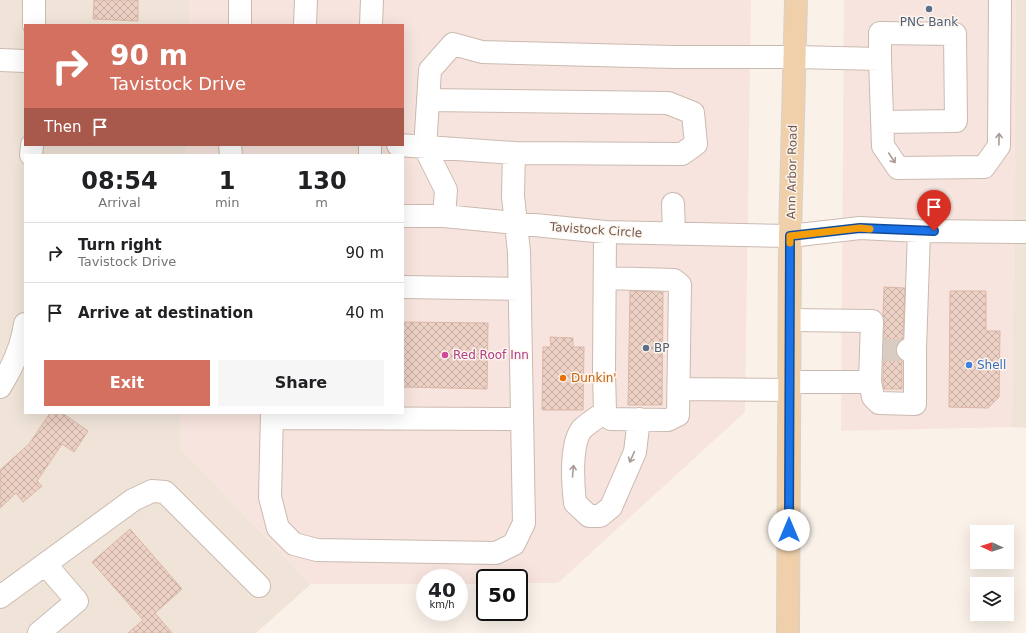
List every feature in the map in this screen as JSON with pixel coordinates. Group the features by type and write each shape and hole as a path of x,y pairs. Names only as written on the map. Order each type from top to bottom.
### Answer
{"main road":[{"name":"Ann Arbor Road","path":"788,633 790,236 796,0"}],"street":[{"path":"34,0 34,24"},
{"path":"240,0 240,24"},
{"path":"305,24 306,0"},
{"path":"371,24 372,0"},
{"path":"882,122 956,121 955,34 880,33 880,60 882,122 883,146 898,168 984,167 999,146 1000,0"},
{"path":"444,216 446,190 425,148 430,70 453,44 482,52 673,57 795,57 880,60"},
{"path":"0,60 24,61"},
{"path":"404,146 514,153 682,154 696,144 693,113 668,103 428,100"},
{"path":"514,153 513,196 520,252 524,523 514,544 496,553 316,550 294,544 278,528 270,497 272,415 522,419"},
{"path":"673,204 674,234"},
{"name":"Tavistock Circle","path":"404,216 444,216 605,232 674,234 790,236 860,228 919,231 1026,232"},
{"path":"790,320 872,321 877,350 870,382 873,397 880,403 915,404 912,349 919,231"},
{"path":"605,232 604,373 605,412 612,419 668,420 678,414 680,285 674,280 605,278"},
{"path":"404,287 520,289"},
{"path":"0,387 16,358 24,332"},
{"path":"679,389 870,382"},
{"path":"605,412 582,430 576,442 572,481 575,503 589,516 600,516 611,507 635,452 639,419"},
{"path":"0,597 46,565 133,500 152,491 165,492 259,586"},
{"path":"39,633 77,601 46,565"}],"shaded area":[{"path":"0,0 189,0 189,24 24,24 24,146 186,146 186,154 24,154 24,414 180,414 180,448 311,584 256,633 0,633"},
{"path":"189,0 751,0 745,412 558,583 528,583 528,569 476,569 476,584 468,584 468,569 416,569 416,584 311,584 180,448 180,414 404,414 404,154 186,154 186,146 404,146 404,24 189,24"},
{"path":"844,0 1016,0 1012,427 841,431"},
{"path":"1016,0 1026,0 1026,428 1012,427"}],"building":[{"path":"94,0 138,0 138,21 93,19"},
{"path":"884,287 905,288 903,339 897,345 896,351 898,357 902,361 902,389 884,389"},
{"name":"BP","path":"630,291 663,292 662,405 628,405"},
{"path":"950,291 986,291 986,331 1000,331 999,397 988,408 949,407"},
{"name":"Red Roof Inn","path":"404,322 488,323 487,389 404,387"},
{"name":"Dunkin'","path":"550,337 573,338 573,347 584,347 583,410 542,410 543,347 551,347"},
{"path":"49,414 63,414 88,431 74,452 62,444 37,481 42,486 23,502 16,493 0,508 0,470 29,444"},
{"path":"130,529 182,589 155,613 172,633 128,633 143,620 92,562"}],"tunnel":[{"path":"882,350 908,350"}],"slow traffic":[{"path":"790,243 790,236 860,228 870,229"}],"place":[{"name":"PNC Bank","path":"929,9"},
{"name":"BP","path":"646,348"},
{"name":"Red Roof Inn","path":"445,355"},
{"name":"Shell","path":"969,365"},
{"name":"Dunkin'","path":"563,378"}],"route":[{"path":"789,530 790,236 860,228 934,231"}]}
